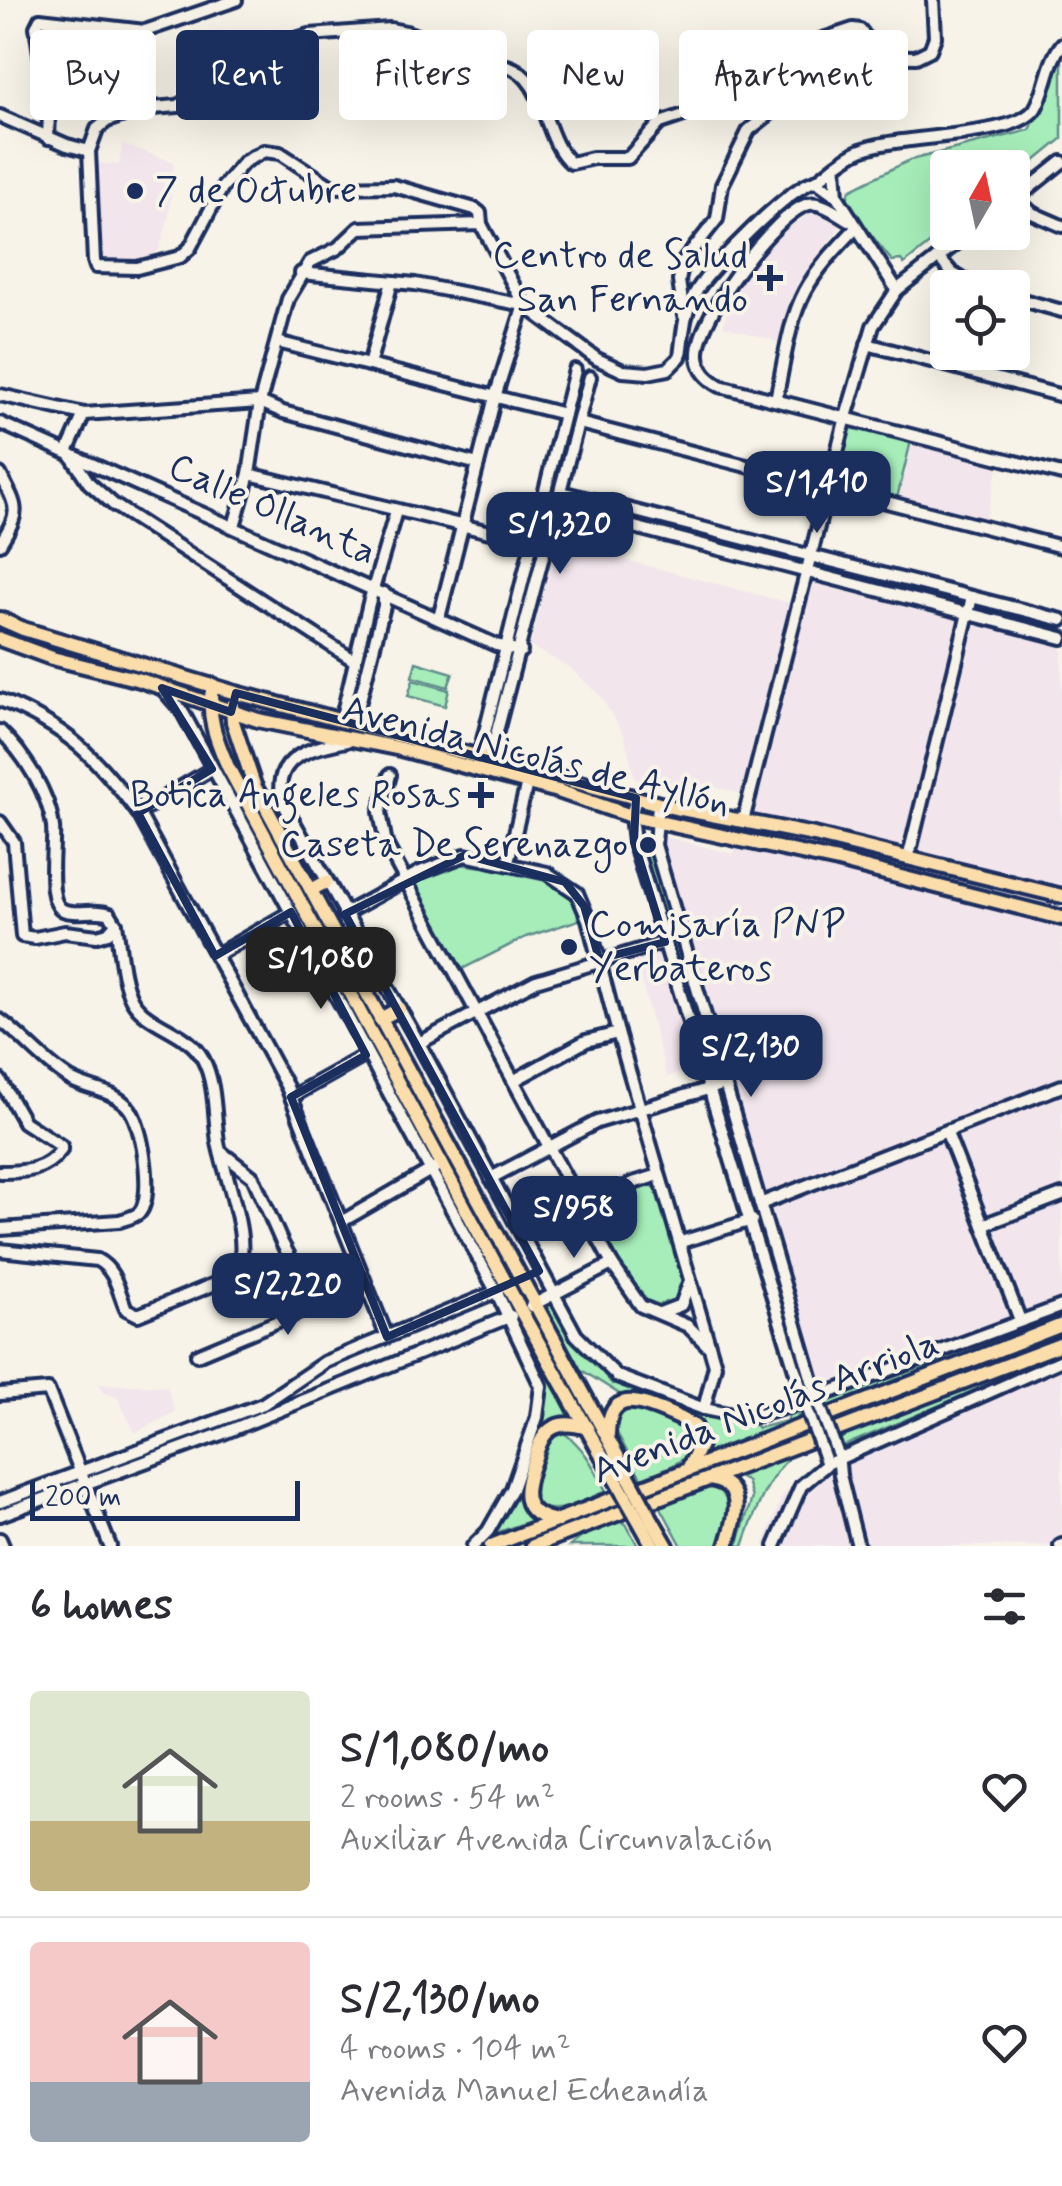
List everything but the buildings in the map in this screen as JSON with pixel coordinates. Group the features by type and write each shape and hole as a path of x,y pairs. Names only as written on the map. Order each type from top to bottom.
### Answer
{"main road":[{"name":"Avenida Nicolás de Ayllón","path":"0,619 236,692 658,804 1062,896"},
{"name":"Avenida Nicolás de Ayllón","path":"0,639 258,720 355,739 526,783 655,822 1061,913"},
{"path":"213,685 208,704 211,724 228,767 436,1167 514,1314 620,1474 647,1523 667,1546"},
{"path":"236,692 231,712 254,785 608,1437 620,1474"},
{"path":"311,890 326,882"},
{"path":"380,1019 399,1009"},
{"name":"Avenida Nicolás Arriola","path":"533,1546 566,1526 688,1469 1062,1326"},
{"name":"Avenida Nicolás Arriola","path":"492,1546 566,1526 706,1479 1062,1344"},
{"path":"608,1437 608,1424 618,1405 628,1401 644,1403 696,1427 700,1445 688,1469"},
{"path":"563,1546 566,1526 531,1509 526,1496 528,1477 540,1442 549,1430 563,1424 587,1428"},
{"path":"706,1479 723,1482 736,1497 727,1546"},
{"path":"647,1523 653,1546"}],"street":[{"path":"48,138 36,27 40,19 145,31 236,0"},
{"path":"908,56 930,50 935,37 933,0"},
{"path":"679,117 660,123 628,158 593,158 571,163 560,154 542,106 518,72 496,64 450,63 427,40 406,32 313,34 288,41 274,56 207,75 188,100 178,106 140,109 97,128 89,150 94,261 96,267 104,269 148,266 185,253 222,188 244,162 264,151 280,153 332,187 372,185 412,190 475,209 524,305 597,359 623,371 648,373 668,369 680,357 684,317 679,281 682,262 717,220 722,185 750,130 762,120"},
{"path":"684,317 697,289 767,213 860,150 894,141 994,129 1027,116 1062,44"},
{"path":"0,116 48,138 89,150"},
{"path":"1030,188 1062,162"},
{"path":"835,167 837,196"},
{"path":"816,181 837,196 897,290"},
{"path":"854,225 816,204 794,212 742,264 723,292 704,326 697,354 702,372 710,380 776,400 1062,474"},
{"path":"1030,211 1062,226"},
{"path":"234,526 249,474 260,402 288,299 301,273 310,262 338,248 358,228 481,224"},
{"path":"776,400 805,291 854,225"},
{"path":"743,822 846,417 873,326 897,290 947,250"},
{"path":"938,257 949,270"},
{"path":"301,273 392,282 524,305"},
{"path":"370,365 392,282"},
{"path":"1030,302 1062,311"},
{"path":"440,618 495,397 524,305"},
{"path":"278,342 564,414"},
{"path":"867,344 1062,396"},
{"path":"485,757 504,648 575,370"},
{"path":"485,757 521,651 590,377"},
{"path":"0,395 84,414 260,402 283,412 478,464"},
{"path":"84,414 68,452 89,483 114,505 354,661"},
{"name":"Calle Ollanta","path":"2,421 504,648 521,651"},
{"path":"579,423 1062,547"},
{"path":"0,474 17,506 0,544"},
{"path":"249,474 531,542"},
{"path":"561,492 1062,620"},
{"path":"557,507 1062,638"},
{"path":"348,722 354,661 378,591 396,511"},
{"path":"0,518 13,522"},
{"path":"348,722 384,606 378,591"},
{"path":"908,859 972,597"},
{"path":"162,688 182,711 366,1054 436,1167 341,1222"},
{"path":"0,700 52,725 78,743 114,779 138,813 291,1096 387,1337"},
{"path":"0,730 33,774 50,810 52,893 58,906 65,911 100,910 110,914 116,924 132,999 143,1012 198,1050 205,1062 240,1236 237,1272 221,1283 138,1314 126,1309 115,1277 97,1260 0,1250"},
{"path":"355,739 303,751 288,766 281,782 282,801 419,1043 576,1335 618,1376 704,1409 748,1418 806,1406 1062,1306"},
{"path":"138,813 212,769"},
{"path":"390,774 380,812 386,844 612,1264 641,1306 688,1326 711,1350"},
{"path":"508,862 526,783"},
{"path":"636,798 631,816 634,842 707,1089 806,1406 826,1462 840,1475"},
{"path":"658,804 656,845 818,1401 838,1456 858,1546"},
{"path":"0,822 14,842 22,936 35,938 65,932 96,936 108,933 116,924"},
{"path":"344,914 458,856 508,862 547,873 577,894 588,919 716,1365 704,1409"},
{"path":"215,956 291,912"},
{"path":"419,1043 536,981 666,942"},
{"path":"678,988 694,984"},
{"path":"0,1020 72,1080 109,1092 132,1111 141,1140 146,1187 145,1200 137,1215 102,1224 0,1229"},
{"path":"514,1080 586,1041 618,1032"},
{"path":"291,1096 366,1054"},
{"path":"0,1080 24,1122 61,1146 55,1158 34,1170 0,1172"},
{"path":"491,1178 597,1122 639,1106 725,1084"},
{"path":"760,1204 1062,1086"},
{"path":"948,1132 1020,1320"},
{"path":"220,1151 253,1177 259,1196 316,1305"},
{"path":"583,1208 659,1175"},
{"path":"983,1225 1062,1195"},
{"path":"681,1242 764,1217"},
{"path":"0,1515 86,1486 514,1314 612,1264"},
{"path":"0,1502 263,1404 325,1362 539,1271"},
{"path":"660,1314 680,1304 689,1290 690,1277"},
{"path":"197,1355 364,1285"},
{"path":"474,1546 499,1515 512,1489 542,1397 514,1314"},
{"path":"775,1546 797,1493 826,1462 1062,1360"},
{"path":"0,1394 48,1390 110,1546"}],"highlighted area":[{"path":"162,688 231,712 236,693 636,798 634,842 665,942 599,959 584,906 565,882 465,855 345,914 539,1271 387,1337 291,1097 366,1055 291,912 215,956 138,813 212,769"}],"shaded area":[{"name":"7 de Octubre","path":"122,144 174,162 169,216 160,249 150,258 107,263 100,259 99,163 119,165"},
{"name":"Centro de Salud San Fernando","path":"816,208 829,213 840,227 798,283 779,342 723,326 734,286 744,271 779,234"},
{"path":"912,444 999,466 985,521 898,499"},
{"path":"556,542 790,603 744,790 738,793 684,780 680,792 635,779 624,735 601,697 569,667 530,646"},
{"path":"802,576 1062,641 1062,1546 763,1546 782,1496 818,1465 815,1377 660,836 734,854"},
{"path":"662,950 695,1069 667,1077 635,958"},
{"path":"99,1384 167,1386 175,1412 135,1433 117,1396 103,1393"}],"green space":[{"path":"1062,59 1062,139 1030,165 1030,150 950,150 1030,130"},
{"path":"930,155 930,243 904,264 901,260 892,261 846,203 850,190 910,160"},
{"path":"570,421 576,423 545,535 538,532"},
{"path":"849,427 911,441 897,498 835,483"},
{"path":"571,496 789,554 795,558 795,564 569,507"},
{"path":"823,564 958,598 962,607 820,570 817,566"},
{"path":"375,597 382,599 350,718 343,716"},
{"path":"984,603 1062,624 1062,633 981,612"},
{"path":"416,662 453,673 448,687 412,677"},
{"path":"413,680 449,690 445,706 408,696"},
{"path":"646,838 653,840 690,980 680,980 641,843"},
{"path":"459,864 516,872 557,885 573,897 582,919 526,937 458,971 414,885 417,879"},
{"path":"688,994 694,995 717,1080 709,1079 685,1000"},
{"path":"718,1095 724,1096 754,1204 749,1205"},
{"path":"649,1185 658,1188 684,1276 679,1297 663,1309 648,1306 640,1298 592,1216 594,1210"},
{"path":"761,1224 806,1379 804,1386 755,1226"},
{"path":"552,1298 575,1340 613,1385 604,1369 676,1405 753,1423 758,1428 787,1421 797,1414 801,1418 705,1453 707,1436 695,1421 621,1395 572,1364 547,1307 543,1309 540,1304"},
{"path":"1062,1312 1062,1317 827,1407 828,1399"},
{"path":"1062,1349 1062,1353 839,1448 834,1436"},
{"path":"547,1373 570,1418 552,1421 538,1436 547,1393"},
{"path":"629,1407 645,1409 688,1426 695,1440 686,1455 641,1478 615,1429 619,1413"},
{"path":"561,1431 582,1450 606,1491 570,1506 551,1509 533,1503 533,1483 541,1452"},
{"path":"798,1449 771,1481 743,1546 737,1546 752,1498 747,1481 733,1475"},
{"path":"524,1469 521,1501 533,1520 490,1535 514,1497"},
{"path":"709,1485 719,1486 732,1498 724,1546 682,1546 659,1504"},
{"path":"619,1521 626,1524 638,1546 570,1546 583,1536"}],"place":[{"name":"7 de Octubre","path":"135,191"},
{"name":"Centro de Salud San Fernando","path":"770,278"},
{"name":"Botica Angeles Rosas","path":"481,795"},
{"name":"Caseta De Serenazgo","path":"648,845"},
{"name":"Comisaría PNP Yerbateros","path":"569,947"}]}
